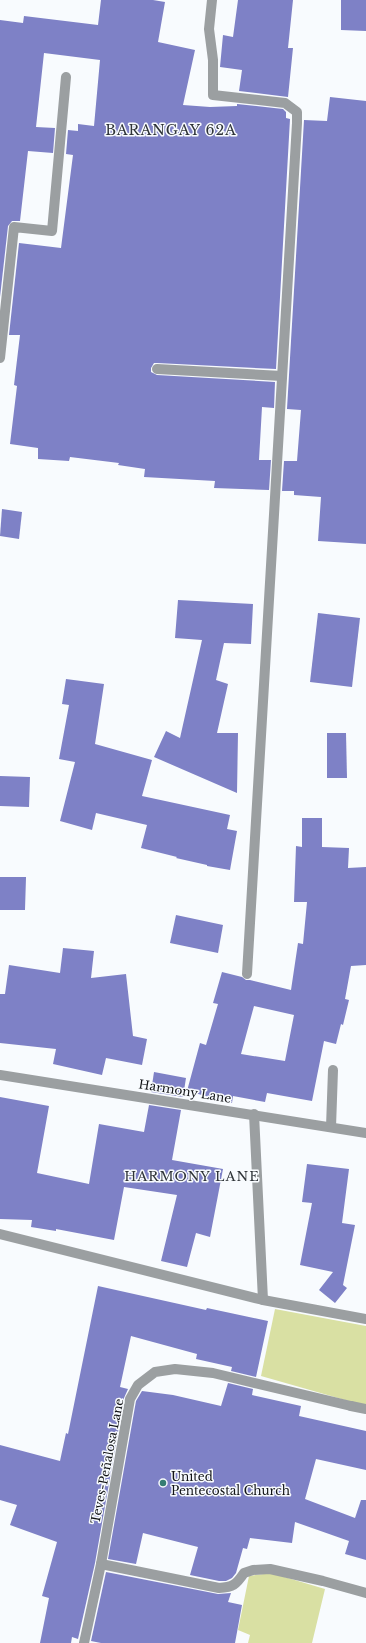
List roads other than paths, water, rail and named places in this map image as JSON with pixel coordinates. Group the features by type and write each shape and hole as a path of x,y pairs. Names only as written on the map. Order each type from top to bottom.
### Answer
{"street":[{"path":"212,0 209,29 213,60 213,95 285,102 296,112 297,131 247,974"},
{"path":"0,358 14,227 52,231 66,77"},
{"path":"157,369 282,376"},
{"path":"331,1127 333,1070"},
{"name":"Harmony Lane","path":"0,1075 366,1132"},
{"path":"254,1114 263,1300"},
{"path":"0,1234 263,1300 366,1319"},
{"name":"Teves-Peñalosa Lane","path":"84,1643 101,1564 130,1399 138,1385 155,1372 175,1369 213,1373 351,1406 366,1408"},
{"path":"101,1564 219,1588 230,1587 238,1582 244,1573 253,1570 270,1569 323,1581 366,1593"}],"place":[{"name":"United Pentecostal Church","path":"163,1483"}],"district":[{"name":"BARANGAY 62A","path":"171,130"},
{"name":"HARMONY LANE","path":"192,1176"}]}
